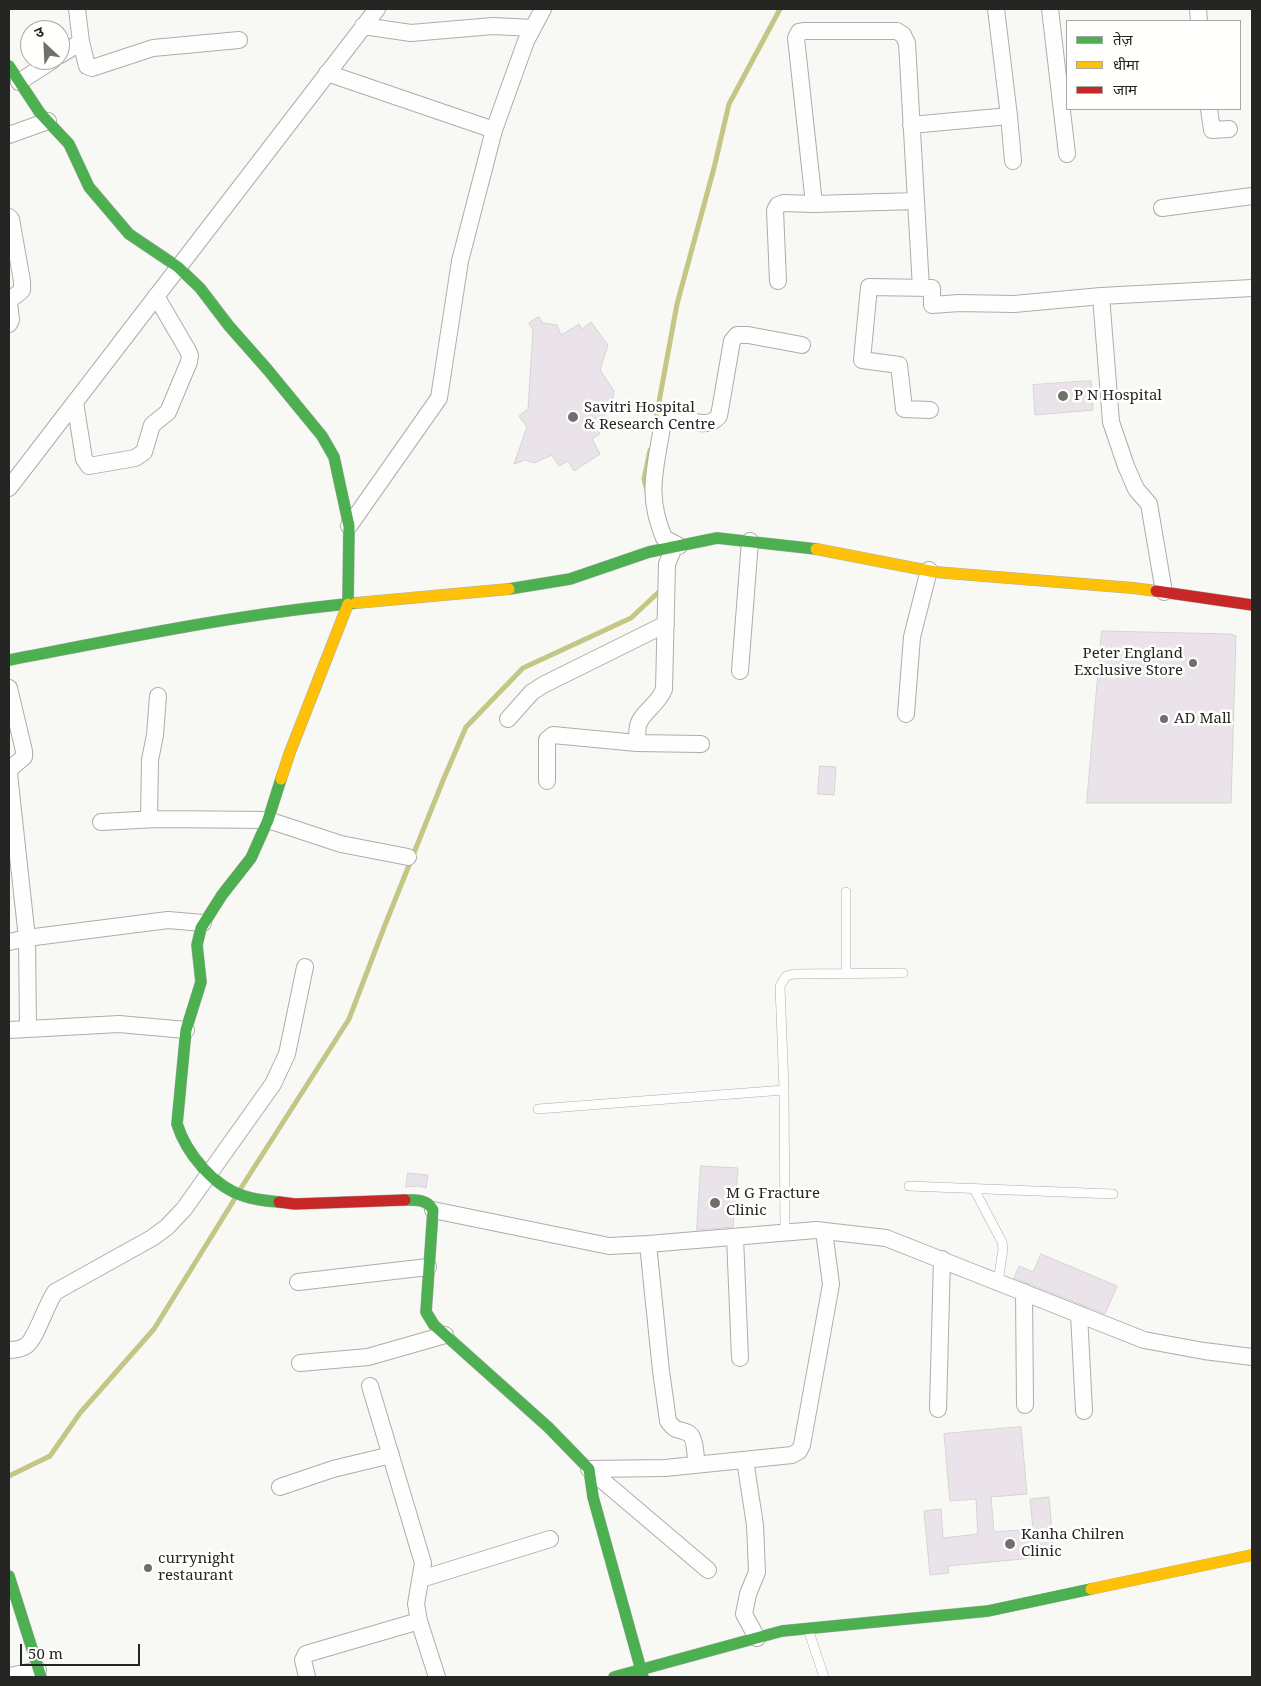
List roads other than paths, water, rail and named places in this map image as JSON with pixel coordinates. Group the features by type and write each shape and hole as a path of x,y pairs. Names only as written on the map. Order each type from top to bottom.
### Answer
{"street":[{"path":"77,9 81,42 88,66 92,68 153,48 239,40"},
{"path":"9,485 75,402 376,9"},
{"path":"349,526 439,398 460,261 494,130 526,41 543,9"},
{"path":"996,9 1013,160"},
{"path":"1050,9 1067,154"},
{"path":"364,26 411,33 493,26 533,28"},
{"path":"814,204 796,38 800,32 897,31 903,35 907,43 921,288"},
{"path":"70,49 81,42"},
{"path":"9,66 48,121 69,144 89,188 129,234 178,267 200,288 229,326 267,368 322,436 334,458 349,526 348,604 290,752 268,820 251,858 203,923 197,945 201,982 186,1030 178,1103 177,1124 186,1147 209,1176 238,1193 260,1200 294,1204 418,1200 430,1205 433,1210 426,1312 434,1326 548,1426 588,1469 708,1570"},
{"path":"19,82 38,70"},
{"path":"327,73 494,130"},
{"path":"1209,110 1212,130 1229,129"},
{"path":"911,125 1009,116"},
{"path":"9,135 48,121"},
{"path":"1162,208 1252,196"},
{"path":"778,281 775,210 778,205 783,203 916,201"},
{"path":"9,217 11,219 22,281 22,290 19,294 12,297 9,302 12,320 9,324"},
{"path":"930,410 904,409 899,365 862,360 869,287 932,288 932,305 959,303 1014,304 1101,296 1252,288"},
{"path":"75,402 84,459 89,466 135,458 144,452 152,426 168,412 189,362 190,355 156,296"},
{"path":"1101,296 1111,422 1129,474 1136,489 1149,504 1164,592"},
{"path":"637,743 640,721 658,701 664,689 667,564 671,548 664,538 653,504 653,485 662,427 672,419 706,423 719,416 732,341 737,336 748,335 802,345"},
{"path":"9,660 169,629 348,604 513,589 570,579 649,552 717,538 805,547 929,570 1164,592 1252,605"},
{"path":"740,671 750,541"},
{"path":"906,714 912,637 929,570"},
{"path":"508,719 532,692 543,684 666,624"},
{"path":"9,688 24,751 24,757 11,768 9,774 27,938 28,1029"},
{"path":"149,819 150,760 155,735 158,696"},
{"path":"547,781 548,740 553,735 637,743 701,744"},
{"path":"101,822 149,819 268,820 341,844 408,857"},
{"path":"9,942 168,920 203,923"},
{"path":"9,1350 18,1350 30,1342 55,1292 159,1233 184,1210 273,1084 287,1054 304,967"},
{"path":"9,1030 119,1024 186,1030"},
{"path":"433,1210 609,1246 785,1232 824,1231 886,1238 1144,1340 1204,1351 1252,1357"},
{"path":"588,1469 665,1468 792,1455 799,1451 802,1445 831,1284 824,1231"},
{"path":"735,1237 740,1358"},
{"path":"648,1244 668,1421 672,1427 688,1433 692,1437 697,1464"},
{"path":"938,1409 942,1259"},
{"path":"298,1282 428,1267"},
{"path":"1024,1292 1025,1405"},
{"path":"1079,1314 1084,1411"},
{"path":"300,1363 368,1357 445,1335"},
{"path":"370,1386 423,1563 416,1604 419,1622 437,1677"},
{"path":"280,1487 333,1469 391,1455"},
{"path":"745,1460 755,1526 757,1572 748,1594 744,1614 757,1638"},
{"path":"588,1469 593,1496 642,1673"},
{"path":"421,1579 550,1539"},
{"path":"614,1677 642,1673 782,1631 988,1611 1252,1555"},
{"path":"9,1576 40,1673 9,1676"},
{"path":"307,1677 303,1660 306,1654 419,1622"}],"lane":[{"path":"846,892 846,974"},
{"path":"785,1232 784,1090 780,986 782,980 786,976 794,974 903,973"},
{"path":"538,1109 784,1090"},
{"path":"909,1186 1112,1194"},
{"path":"974,1189 1002,1242 1003,1248 998,1282"},
{"path":"808,1629 824,1677"}],"waterway":[{"path":"654,429 677,304 714,168 729,104 780,9"},
{"path":"647,490 644,479 650,450"},
{"path":"241,1188 349,1019 385,925 466,727 523,668 631,618 662,589"},
{"path":"9,1476 50,1456 80,1413 154,1329 234,1200"}],"place":[{"name":"P N Hospital","path":"1063,396"},
{"name":"Savitri Hospital & Research Centre","path":"573,417"},
{"name":"Peter England Exclusive Store","path":"1193,663"},
{"name":"AD Mall","path":"1164,719"},
{"name":"M G Fracture Clinic","path":"715,1203"},
{"name":"Kanha Chilren Clinic","path":"1010,1544"},
{"name":"currynight restaurant","path":"148,1568"}]}
